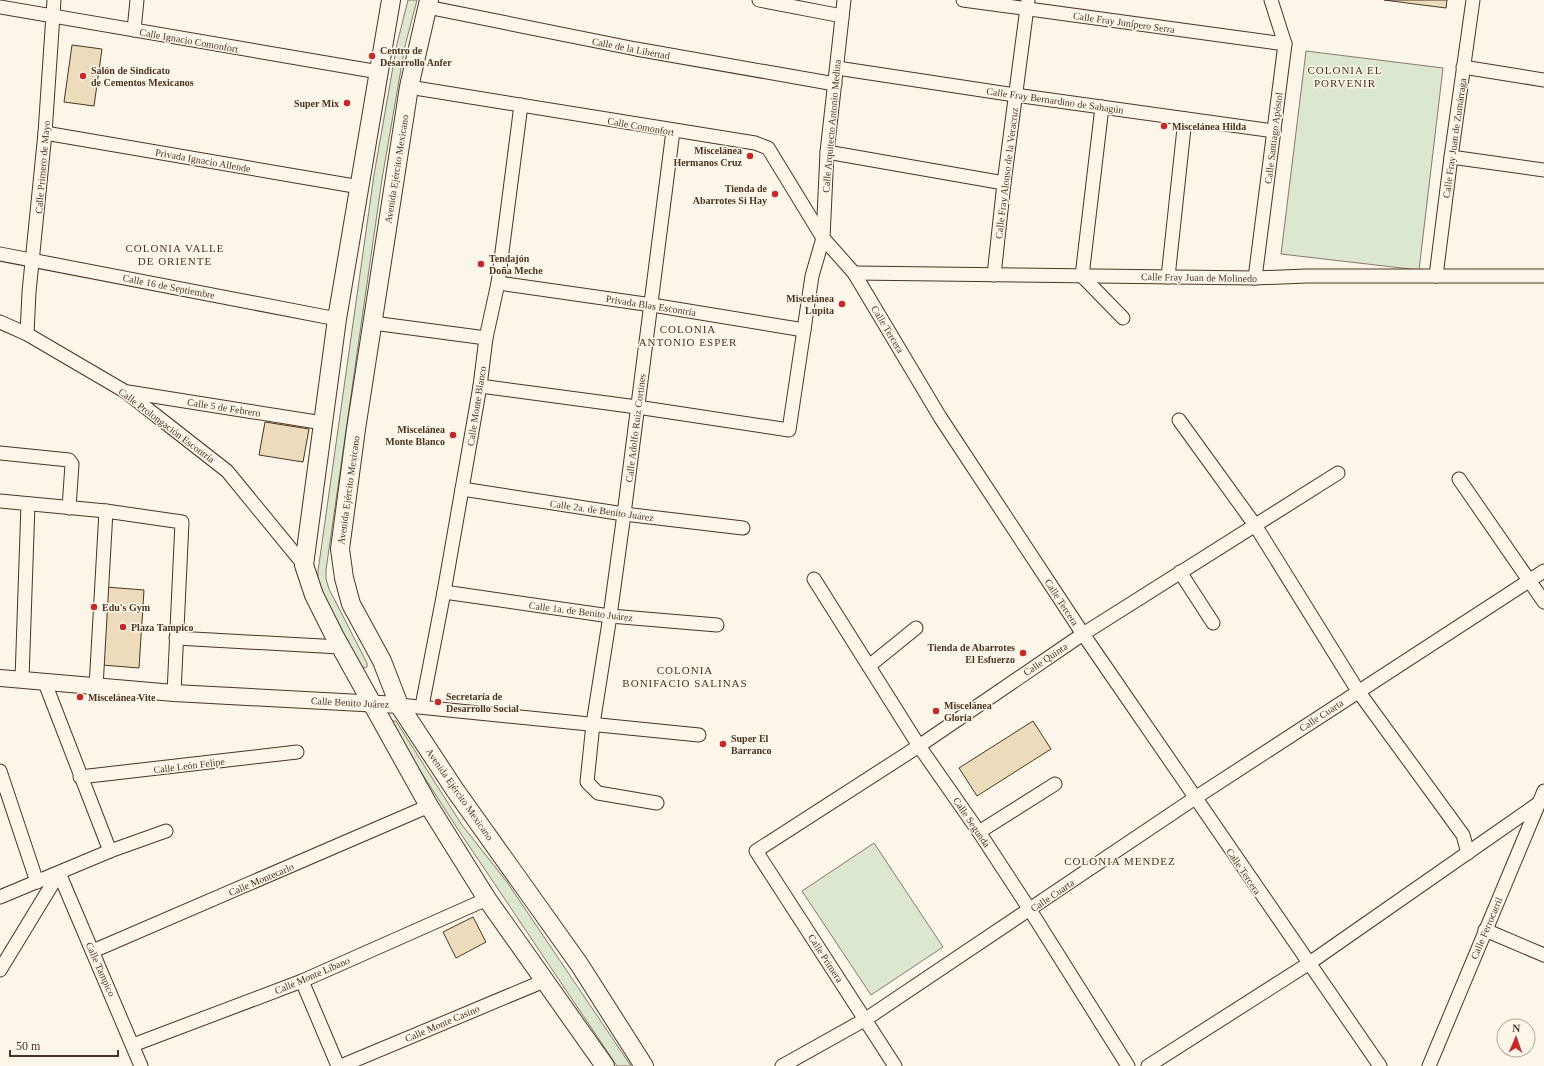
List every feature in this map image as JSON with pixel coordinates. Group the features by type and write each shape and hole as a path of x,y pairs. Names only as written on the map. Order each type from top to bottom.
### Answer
{"main road":[{"path":"391,0 337,319 304,565 314,595 340,647 429,806 487,899 602,1065"},
{"name":"Avenida Ejército Mexicano","path":"428,3 409,87 373,323 340,549 344,578 351,604 382,661 399,705 455,790 579,964 644,1066"}],"street":[{"name":"Calle Primero de Mayo","path":"27,334 45,133 54,0"},
{"path":"134,30 137,0"},
{"path":"759,0 842,16"},
{"name":"Calle Arquitecto Antonio Medina","path":"637,406 789,430 812,276 823,238 827,152 844,0"},
{"name":"Calle Fray Junípero Serra","path":"963,0 1027,5 1285,44"},
{"name":"Calle Santiago Apóstol","path":"1255,278 1285,44 1271,0"},
{"name":"Calle Fray Juan de Zumárraga","path":"1436,276 1473,0"},
{"name":"Calle de la Libertad","path":"428,3 636,50 835,84"},
{"name":"Calle Fray Alonso de la Veracruz","path":"994,275 1004,183 1027,5"},
{"name":"Calle Ignacio Comonfort","path":"0,7 379,72"},
{"path":"1463,67 1544,80"},
{"name":"Calle Fray Bernardino de Sahagún","path":"837,68 1015,95 1274,131"},
{"name":"Calle Comonfort","path":"409,87 673,131 755,143 768,148 823,238"},
{"name":"Calle Monte Blanco","path":"422,706 444,592 480,386 486,338 498,283 521,105"},
{"path":"1102,107 1082,276 1123,318"},
{"path":"1168,277 1184,119"},
{"name":"Calle Adolfo Ruiz Cortines","path":"657,803 610,797 598,793 592,789 587,782 593,724 610,616 637,406 652,305 673,131"},
{"name":"Privada Ignacio Allende","path":"45,133 360,187"},
{"path":"827,152 1004,183"},
{"path":"1451,157 1544,170"},
{"name":"Calle Tercera","path":"823,238 854,273 940,417 1083,634 1308,964 1380,1066"},
{"name":"Calle 16 de Septiembre","path":"0,254 33,259 337,319"},
{"name":"Calle Fray Juan de Molinedo","path":"854,273 1255,278 1307,276 1544,276"},
{"name":"Privada Blas Escontría","path":"498,283 652,305 804,330"},
{"name":"Calle Prolongación Escontría","path":"0,322 27,334 126,392 227,471 304,565"},
{"path":"373,323 486,338"},
{"path":"480,386 637,406"},
{"name":"Calle 5 de Febrero","path":"126,392 323,423"},
{"path":"1179,420 1255,525 1358,691 1463,835 1468,853"},
{"path":"0,453 68,460 72,464 69,508"},
{"name":"Calle Quinta","path":"756,851 919,746 1083,634 1338,473"},
{"path":"1459,479 1544,602"},
{"name":"Calle 2a. de Benito Juárez","path":"462,489 624,514 743,528"},
{"path":"0,501 106,511 182,522 174,693"},
{"path":"22,679 28,504"},
{"path":"96,687 106,511"},
{"name":"Calle Cuarta","path":"782,1066 866,1019 1195,798 1544,571"},
{"path":"1180,572 1212,623"},
{"name":"Calle Segunda","path":"814,578 919,746 980,832 1128,1066"},
{"name":"Calle 1a. de Benito Juárez","path":"444,592 610,616 717,625"},
{"path":"869,666 916,628"},
{"path":"176,638 340,647"},
{"name":"Calle Benito Juárez","path":"0,678 174,693 422,706 700,735"},
{"path":"45,683 80,777 110,851"},
{"name":"Calle León Felipe","path":"80,777 297,752"},
{"path":"0,771 38,882"},
{"path":"980,832 1055,784"},
{"path":"1148,1066 1308,964 1468,853 1541,797"},
{"name":"Calle Ferrocarril","path":"1429,1066 1484,930 1541,797"},
{"name":"Calle Montecarlo","path":"93,951 429,806"},
{"path":"0,897 110,851 166,831"},
{"name":"Calle Primera","path":"756,851 895,1066"},
{"path":"0,970 59,873"},
{"name":"Calle Tampico","path":"59,873 134,1045 141,1066"},
{"name":"Calle Monte Líbano","path":"134,1045 302,980 487,899"},
{"path":"1484,930 1544,955"},
{"path":"302,980 340,1066"},
{"name":"Calle Monte Casino","path":"340,1066 544,981"}],"green space":[{"path":"408,0 417,0 405,46 382,179 326,570 326,579 329,589 367,663 367,667 365,668 361,666 321,591 318,581 318,571 374,175 397,44"},
{"path":"1306,51 1443,68 1419,270 1281,254"},
{"path":"393,721 396,721 462,825 507,882 631,1066 617,1066 459,831 390,724"},
{"path":"874,843 943,947 871,995 802,891"}],"building":[{"path":"1384,0 1447,0 1446,8"},
{"name":"Salón de Sindicato de Cementos Mexicanos","path":"72,45 102,49 94,106 64,102"},
{"path":"265,422 309,429 303,462 259,455"},
{"name":"Plaza Tampico","path":"106,587 144,590 139,668 102,665"},
{"path":"1033,721 1051,749 977,796 959,768"},
{"path":"473,917 486,942 456,958 443,932"}],"place":[{"name":"Centro de Desarrollo Anfer","path":"372,56"},
{"name":"Salón de Sindicato de Cementos Mexicanos","path":"83,76"},
{"name":"Super Mix","path":"347,103"},
{"name":"Miscelánea Hilda","path":"1164,126"},
{"name":"Miscelánea Hermanos Cruz","path":"750,156"},
{"name":"Tienda de Abarrotes Si Hay","path":"775,194"},
{"name":"Tendajón Doña Meche","path":"481,264"},
{"name":"Miscelánea Lupita","path":"842,304"},
{"name":"Miscelánea Monte Blanco","path":"453,435"},
{"name":"Edu's Gym","path":"94,607"},
{"name":"Plaza Tampico","path":"123,627"},
{"name":"Tienda de Abarrotes El Esfuerzo","path":"1023,653"},
{"name":"Miscelánea Vite","path":"80,697"},
{"name":"Secretaría de Desarrollo Social","path":"438,702"},
{"name":"Miscelánea Gloria","path":"936,711"},
{"name":"Super El Barranco","path":"723,744"}],"district":[{"name":"COLONIA EL PORVENIR","path":"1345,76"},
{"name":"COLONIA VALLE DE ORIENTE","path":"175,254"},
{"name":"COLONIA ANTONIO ESPER","path":"688,335"},
{"name":"COLONIA BONIFACIO SALINAS","path":"685,676"},
{"name":"COLONIA MENDEZ","path":"1120,861"}]}
